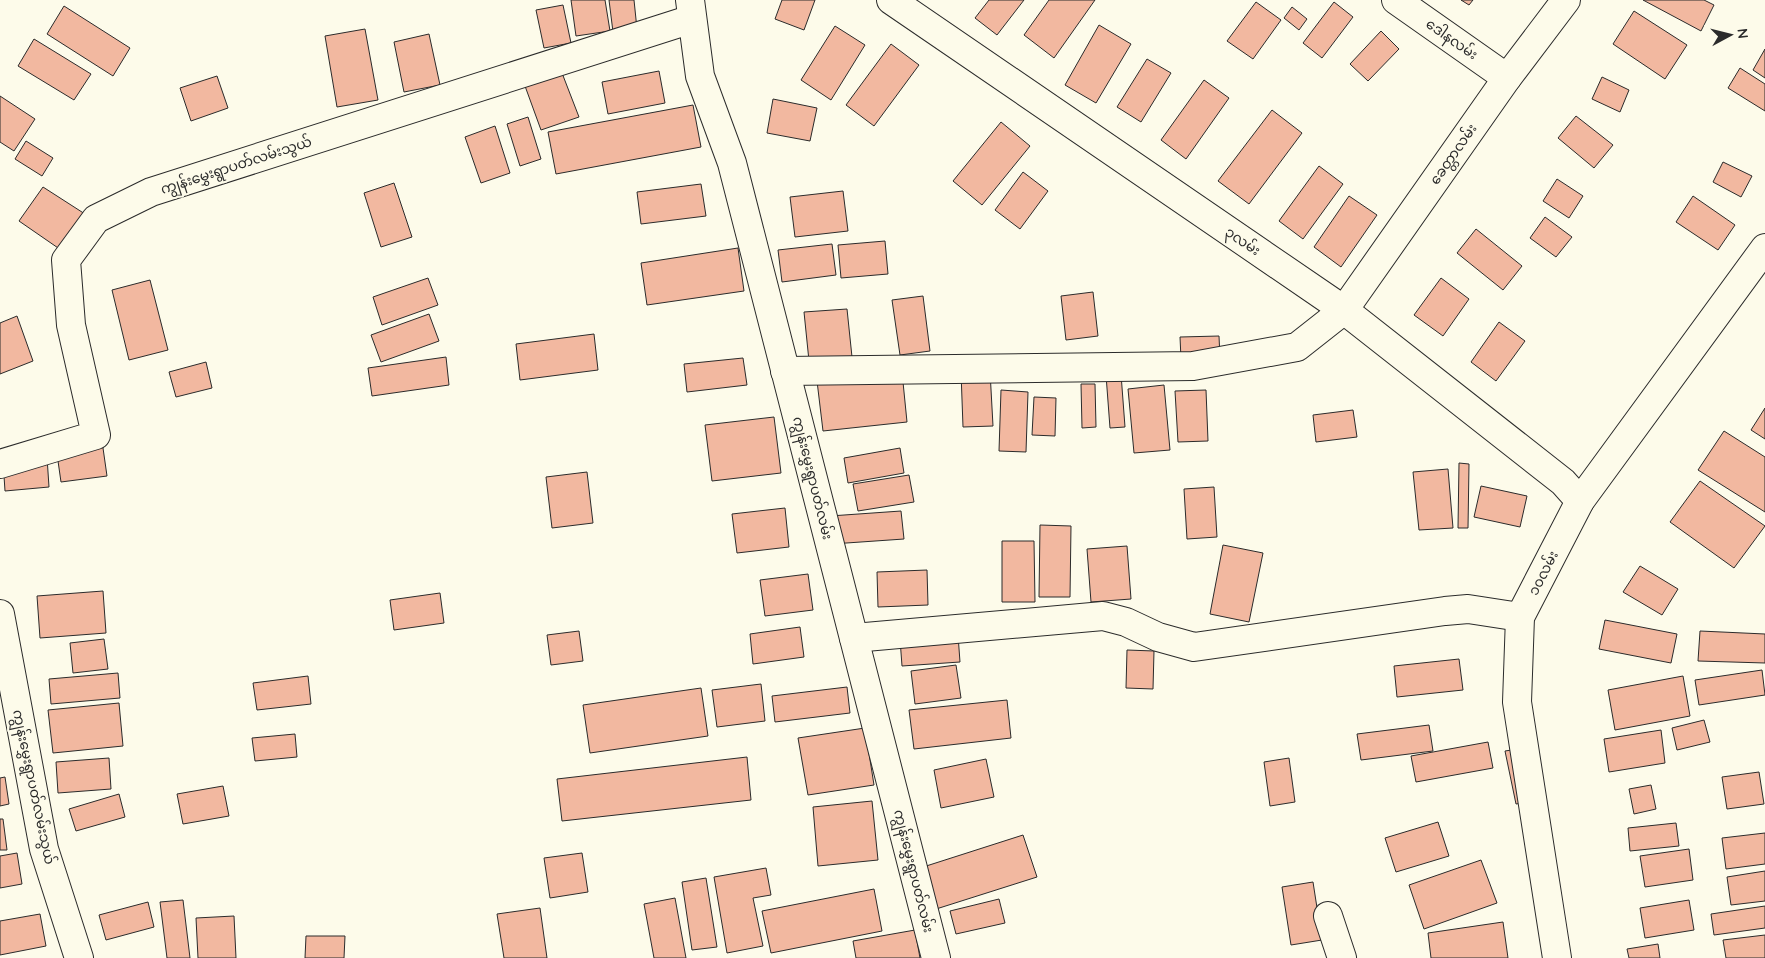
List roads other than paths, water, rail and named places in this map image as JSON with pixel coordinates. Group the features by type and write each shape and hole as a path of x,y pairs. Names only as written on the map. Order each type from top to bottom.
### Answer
{"street":[{"name":"၃လမ်း","path":"891,0 1344,310 1563,482 1580,501"},
{"name":"ဒေါနလမ်း","path":"1396,0 1507,78"},
{"name":"ခေတ္တာလမ်း","path":"785,371 1193,366 1297,347 1344,310 1507,78 1566,0"},
{"name":"ကျွန်းမွှေးရွာပတ်လမ်း","path":"691,9 700,76 732,163 936,958"},
{"name":"ကျွန်းမွှေးရွာပတ်လမ်းသွယ်","path":"0,464 96,435 71,324 66,260 96,219 151,192 691,9"},
{"name":"၁၀လမ်း","path":"1557,958 1517,702 1520,617 1580,501 1765,248"},
{"path":"854,638 1103,616 1126,622 1158,637 1194,646 1445,611 1468,609 1520,617"},
{"name":"ကျွန်းမွှေးရွာပတ်လမ်းသွယ်","path":"0,614 44,849 79,958"},
{"path":"1328,916 1342,958"}]}
